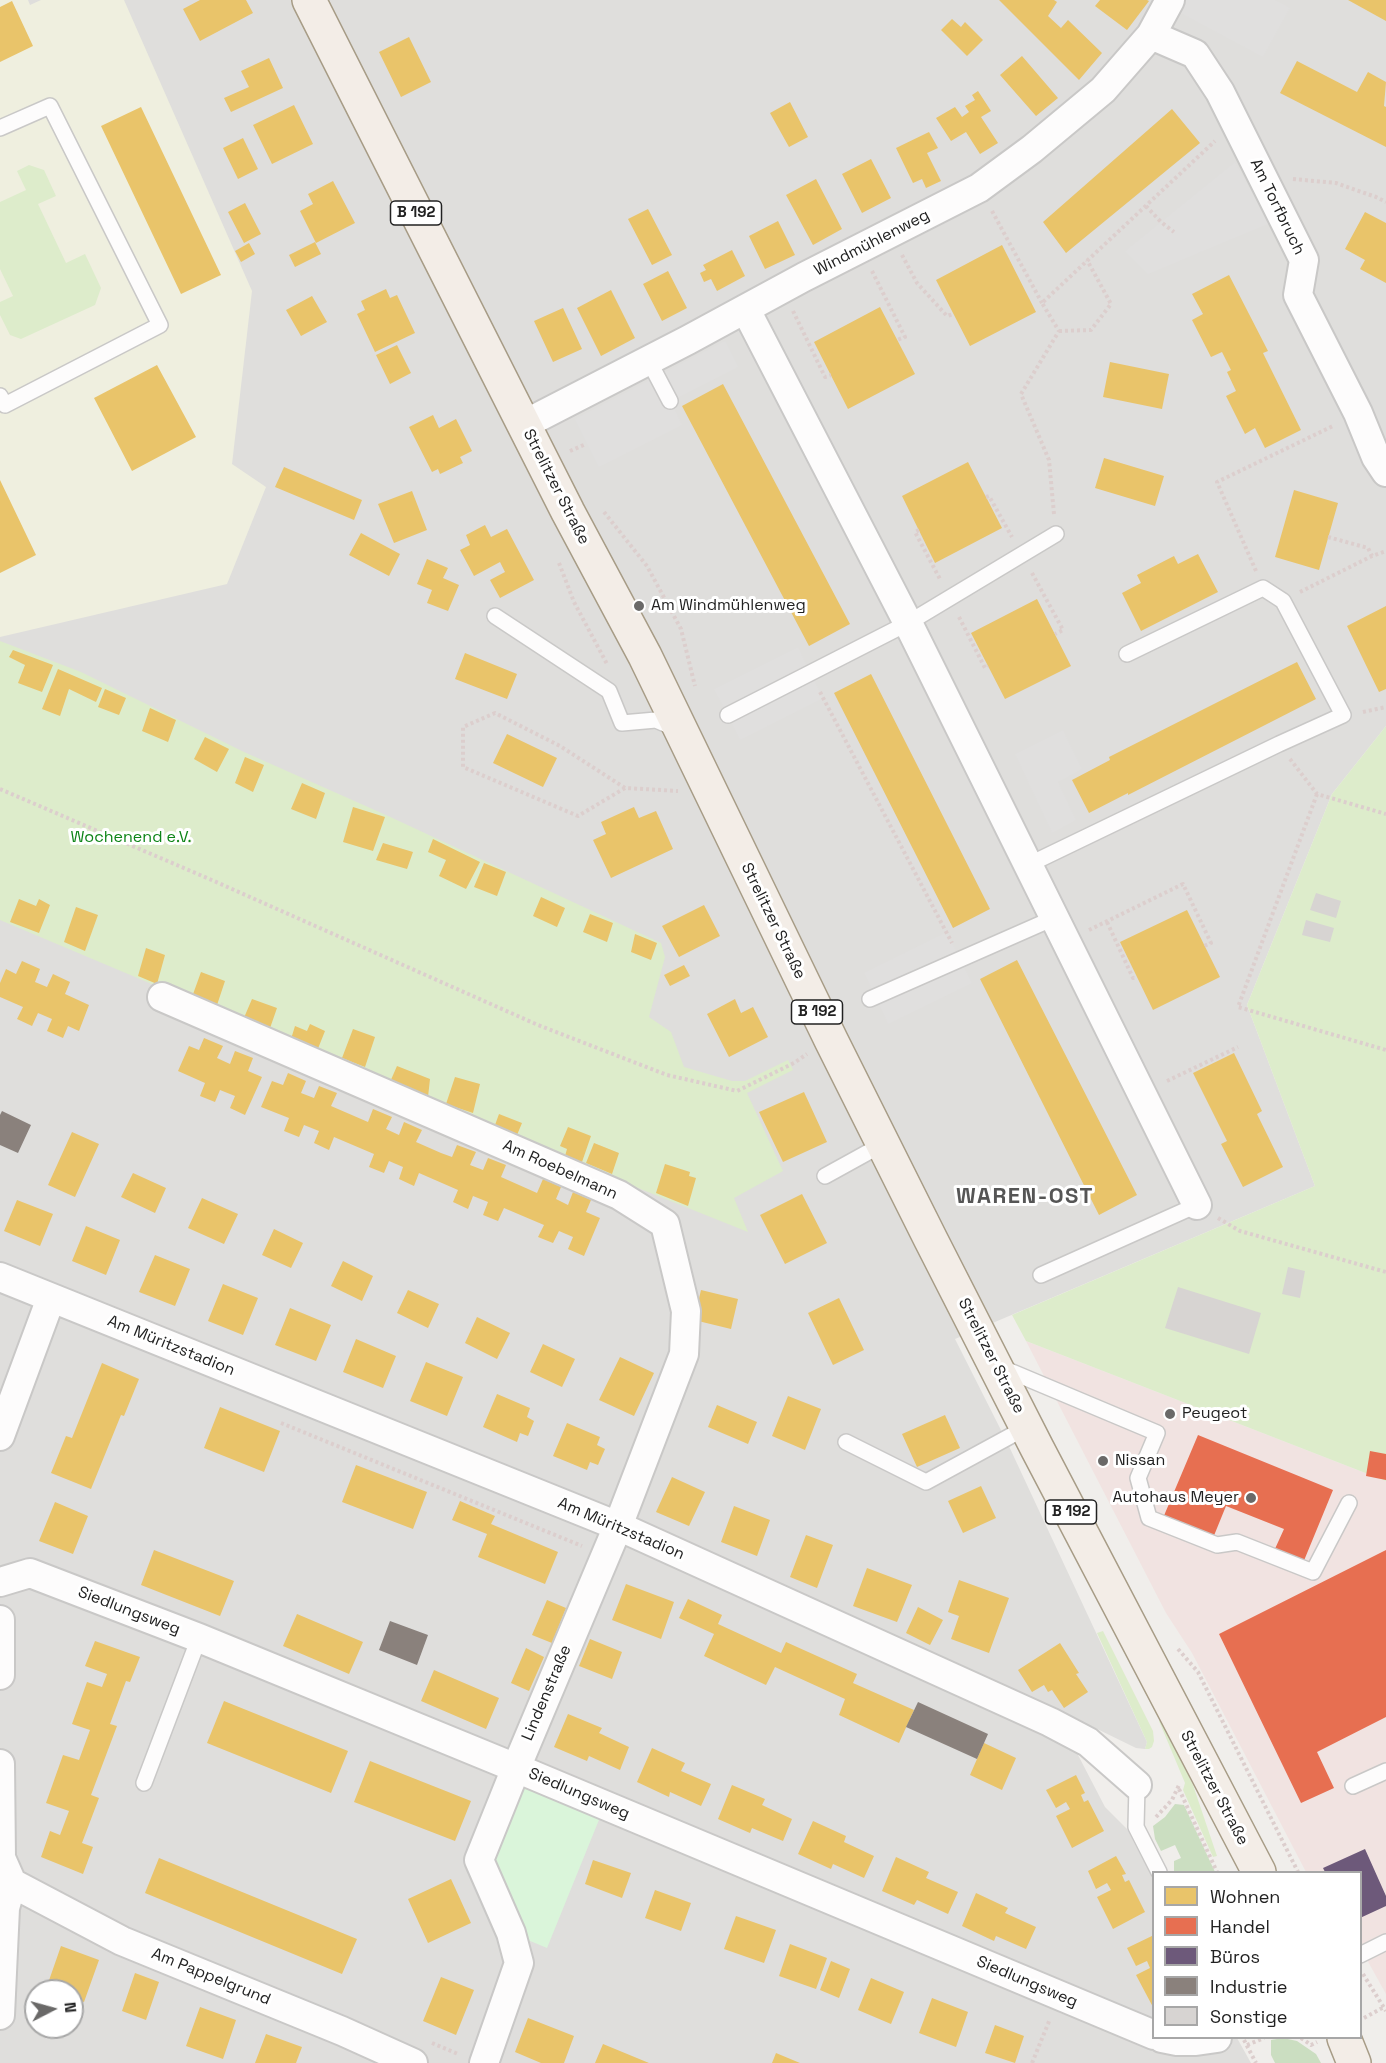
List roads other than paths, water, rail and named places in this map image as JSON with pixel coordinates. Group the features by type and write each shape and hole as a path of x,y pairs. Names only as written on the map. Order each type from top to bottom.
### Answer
{"main road":[{"name":"Strelitzer Straße","path":"309,0 568,512 645,656 831,1040 995,1365 1258,1871"},
{"path":"1345,2039 1354,2063"}],"street":[{"name":"Windmühlenweg","path":"525,424 979,188 1032,149 1103,90 1151,35 1170,0"},
{"name":"Am Torfbruch","path":"1151,35 1195,54 1220,92 1304,260 1298,295 1358,414 1376,457 1386,472"},
{"path":"746,310 908,623 1197,1205"},
{"name":"Am Roebelmann","path":"162,997 619,1195 665,1224 687,1311 684,1354 618,1526"},
{"name":"Am Müritzstadion","path":"0,1277 618,1526 1050,1722 1088,1743 1137,1785"},
{"path":"0,1436 51,1298"},
{"name":"Lindenstraße","path":"484,2063 519,1963 511,1933 479,1860 618,1526"},
{"name":"Siedlungsweg","path":"0,1583 34,1591 196,1646 1152,2034"},
{"path":"0,1620 0,1675"},
{"path":"0,1764 1,1858 12,1883 5,1908 0,2015"},
{"name":"Am Pappelgrund","path":"12,1883 122,1941 342,2031 413,2063"},
{"path":"1170,2039 1196,2041 1206,2039"}],"lane":[{"path":"0,128 50,106 160,325 5,405 0,396"},
{"path":"649,361 670,401"},
{"path":"728,715 908,623 1056,534"},
{"path":"1028,865 1279,744 1343,716 1283,601 1263,588 1127,654"},
{"path":"495,616 609,691 622,723 656,720 682,732"},
{"path":"870,999 960,959 1060,930"},
{"path":"825,1176 883,1144"},
{"path":"1041,1275 1197,1205"},
{"path":"995,1365 1157,1433 1138,1478 1149,1518 1217,1545 1237,1542 1313,1572 1349,1503"},
{"path":"846,1442 926,1482 1027,1427"},
{"path":"144,1783 196,1646"},
{"path":"1353,1785 1386,1771"},
{"name":"Am Müritzstadion","path":"1137,1785 1136,1827 1158,1871"},
{"path":"1362,1954 1386,1942"}],"place":[{"name":"Am Windmühlenweg","path":"639,606"},
{"name":"Peugeot","path":"1170,1414"},
{"name":"Nissan","path":"1103,1461"},
{"name":"Autohaus Meyer","path":"1251,1498"}],"district":[{"name":"WAREN-OST","path":"1025,1197"}],"park label":[{"name":"Wochenend e.V.","path":"131,838"}]}
